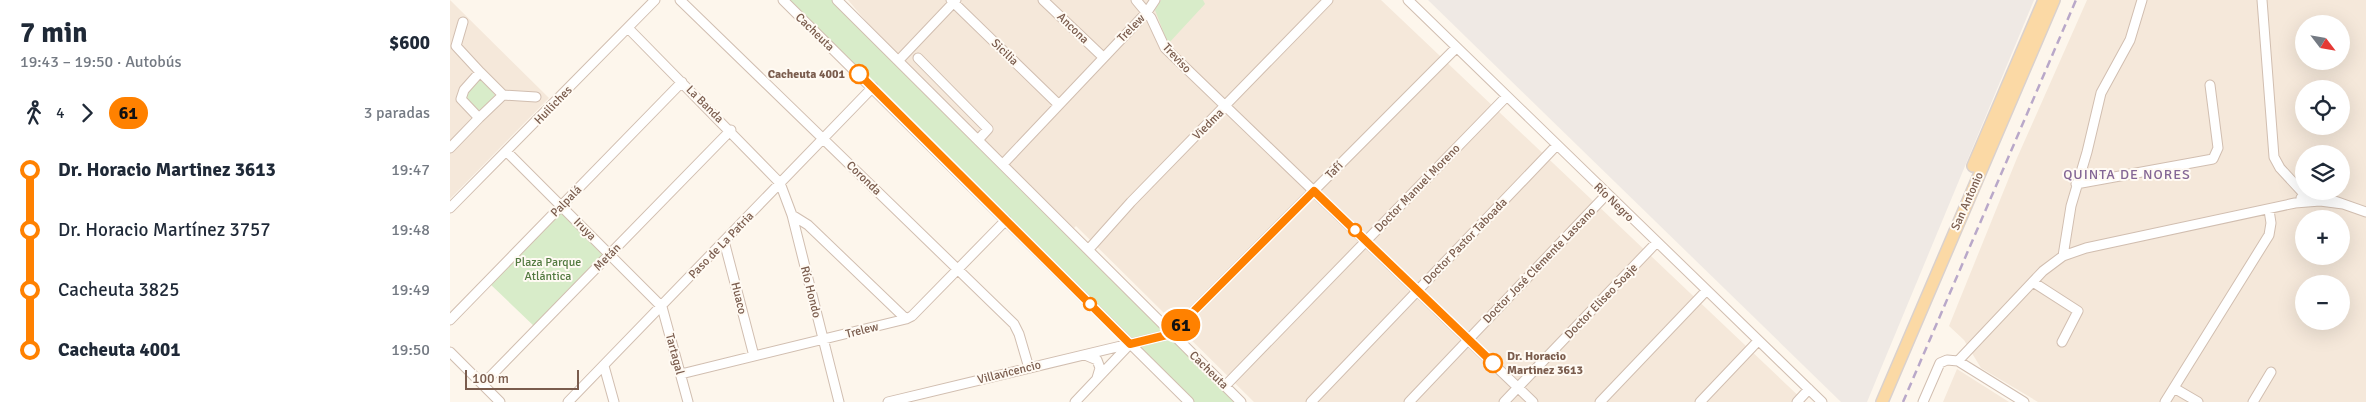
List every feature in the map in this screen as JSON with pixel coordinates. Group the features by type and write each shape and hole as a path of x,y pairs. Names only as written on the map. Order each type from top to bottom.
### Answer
{"main road":[{"name":"San Antonio","path":"1874,402 2044,0"},
{"name":"San Antonio","path":"1882,402 2054,0"}],"street":[{"name":"Huiliches","path":"450,208 655,0"},
{"name":"Coronda","path":"680,0 1017,328 1029,368"},
{"name":"Cacheuta","path":"783,0 873,87 1130,344 1182,400"},
{"name":"Cacheuta","path":"837,0 1241,402"},
{"name":"Ancona","path":"1043,0 1103,57"},
{"name":"Treviso","path":"1136,0 1147,12 1165,48 1533,402"},
{"name":"Trelew","path":"1003,164 1147,12 1155,0"},
{"name":"Viedma","path":"1089,249 1131,202 1328,0"},
{"name":"Río Negro","path":"1408,0 1556,146 1822,402"},
{"path":"2063,256 2076,184 2087,152 2101,93 2130,40 2142,0"},
{"path":"2262,0 2274,157 2280,168 2295,184"},
{"path":"899,60 954,1"},
{"name":"Sicilia","path":"954,1 1058,104"},
{"path":"463,22 456,46 480,72 503,95 536,97"},
{"name":"La Banda","path":"628,28 731,130 780,183"},
{"name":"Tafí","path":"1171,334 1456,48"},
{"path":"918,58 988,129 978,140"},
{"path":"479,118 461,99 464,90 480,72"},
{"name":"Palpalá","path":"450,320 682,82"},
{"path":"2076,184 2214,159 2218,148 2210,85"},
{"name":"Paso de La Patria","path":"568,402 873,87"},
{"path":"450,148 503,95"},
{"name":"Doctor Manuel Moreno","path":"1225,386 1506,97"},
{"name":"Metán","path":"483,384 731,130"},
{"name":"Doctor Pastor Taboada","path":"1311,402 1556,146"},
{"name":"Iruya","path":"507,152 662,307"},
{"name":"Río Hondo","path":"780,183 792,215 839,402"},
{"name":"Doctor José Clemente Lascano","path":"1409,402 1607,194"},
{"path":"2296,203 2299,200"},
{"path":"2332,200 2366,212"},
{"path":"1958,360 2053,262 2063,256 2086,248 2296,203 2320,201 2343,204"},
{"path":"2165,402 2268,235 2271,223 2268,210"},
{"path":"792,215 808,225 906,319"},
{"name":"Trelew","path":"681,374 906,319 912,316 1006,220"},
{"name":"Huaco","path":"724,241 754,356"},
{"name":"Doctor Eliseo Soaje","path":"1504,402 1656,243"},
{"path":"2033,282 2078,311 2062,342"},
{"path":"1600,402 1706,290"},
{"name":"Tartagal","path":"662,307 688,402"},
{"path":"1075,402 1130,344 1171,334"},
{"path":"1700,402 1758,342"},
{"name":"Villavicencio","path":"888,402 1130,344"},
{"path":"450,352 500,402"},
{"path":"1085,354 1097,360 1099,365 1096,380"},
{"path":"1923,402 1940,363 1947,360 1958,360 2024,402"},
{"path":"604,366 614,402"},
{"path":"2253,402 2271,372"},
{"path":"2174,388 2198,402"},
{"path":"1797,402 1809,390"}],"shaded area":[{"path":"450,0 549,98 450,199"},
{"path":"848,0 1381,0 1805,402 1254,402 1076,226 1074,228 899,60"},
{"path":"1428,0 2034,0 1867,402 1841,402"},
{"path":"2087,0 2366,0 2366,402 2038,402 1981,368 1964,340 1949,326 2017,158"},
{"path":"1957,369 2009,402 1943,402"}],"green space":[{"path":"783,0 837,0 1241,402 1189,402"},
{"path":"1161,0 1203,0 1205,4 1168,44 1155,10"},
{"path":"476,80 483,81 495,95 481,112 477,111 465,98 465,94"},
{"name":"Plaza Parque Atlántica","path":"561,209 606,255 536,328 489,283"}],"railway":[{"path":"1903,402 2076,0"}],"bus line":[{"name":"61","path":"859,74 1130,344 1171,334 1314,191 1493,363"}],"place":[{"name":"Cacheuta 4001","path":"859,74"},
{"name":"Dr. Horacio Martinez 3613","path":"1493,363"}],"district":[{"name":"QUINTA DE NORES","path":"2127,174"}]}
